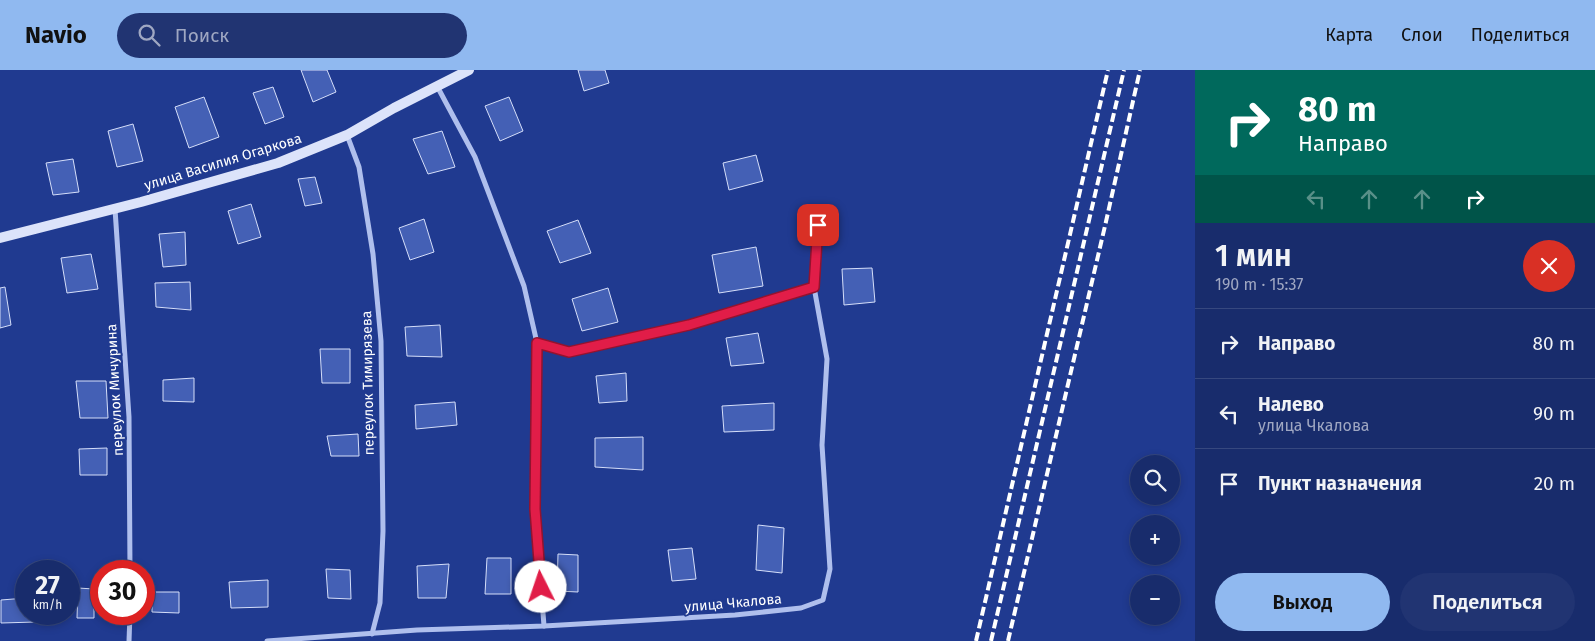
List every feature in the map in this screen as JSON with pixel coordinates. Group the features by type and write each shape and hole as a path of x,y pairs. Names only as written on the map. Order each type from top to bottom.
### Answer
{"street":[{"name":"улица Василия Огаркова","path":"0,238 114,209 278,163 347,135 394,108 469,70"},
{"path":"437,86 475,157 524,286 537,343 535,509 544,626"},
{"name":"переулок Тимирязева","path":"347,135 361,176 373,254 381,341 383,531 380,603 372,634"},
{"name":"переулок Мичурина","path":"114,209 129,417 130,560"},
{"name":"улица Чкалова","path":"267,641 735,615 801,608 822,600 830,570 822,445 827,359 814,287 818,225"},
{"path":"537,343 569,352 689,325 814,287"},
{"path":"130,625 130,641"}],"building":[{"path":"301,70 327,70 336,92 313,102"},
{"path":"578,70 605,70 609,83 584,91"},
{"path":"273,87 284,117 265,124 253,93"},
{"path":"204,97 219,137 189,148 175,107"},
{"path":"509,97 523,131 500,141 485,106"},
{"path":"133,124 143,161 117,167 108,131"},
{"path":"442,131 455,167 428,174 413,139"},
{"path":"756,155 763,181 729,190 723,163"},
{"path":"73,159 79,192 53,195 46,163"},
{"path":"315,177 322,203 305,206 298,179"},
{"path":"251,204 261,237 238,244 228,211"},
{"path":"424,219 434,252 410,260 399,228"},
{"path":"578,220 591,253 560,263 547,231"},
{"path":"185,232 186,265 163,267 159,234"},
{"path":"756,247 763,286 719,293 712,255"},
{"path":"91,254 98,289 67,293 61,258"},
{"path":"872,268 875,302 844,305 842,269"},
{"path":"190,282 191,310 156,307 155,283"},
{"path":"5,287 11,325 0,328 0,288"},
{"path":"608,288 618,322 582,331 572,299"},
{"path":"440,325 442,357 407,356 405,327"},
{"path":"758,333 764,363 731,366 726,338"},
{"path":"320,349 350,349 350,383 322,383"},
{"path":"626,373 627,401 599,403 596,376"},
{"path":"194,378 194,402 163,401 163,380"},
{"path":"76,381 106,381 108,418 80,418"},
{"path":"455,402 457,425 416,429 415,405"},
{"path":"774,403 774,430 724,432 722,406"},
{"path":"358,434 359,456 331,456 327,436"},
{"path":"643,437 643,470 595,467 595,438"},
{"path":"107,448 107,475 80,475 79,449"},
{"path":"758,525 784,528 782,573 756,570"},
{"path":"692,548 696,579 672,581 668,550"},
{"path":"558,554 578,555 578,592 557,591"},
{"path":"487,558 511,558 511,594 485,594"},
{"path":"449,564 446,598 418,598 417,566"},
{"path":"326,569 350,570 351,599 328,598"},
{"path":"268,580 268,607 231,608 229,582"},
{"path":"80,588 90,589 90,618 80,618"},
{"path":"155,592 179,592 179,613 155,612"},
{"path":"15,599 15,623 1,623 1,600"}],"railway":[{"path":"976,641 1108,70"},
{"path":"991,641 1124,70"},
{"path":"1008,641 1140,70"}],"route":[{"path":"541,587 535,509 537,343 569,352 689,325 814,287 818,225"}]}
